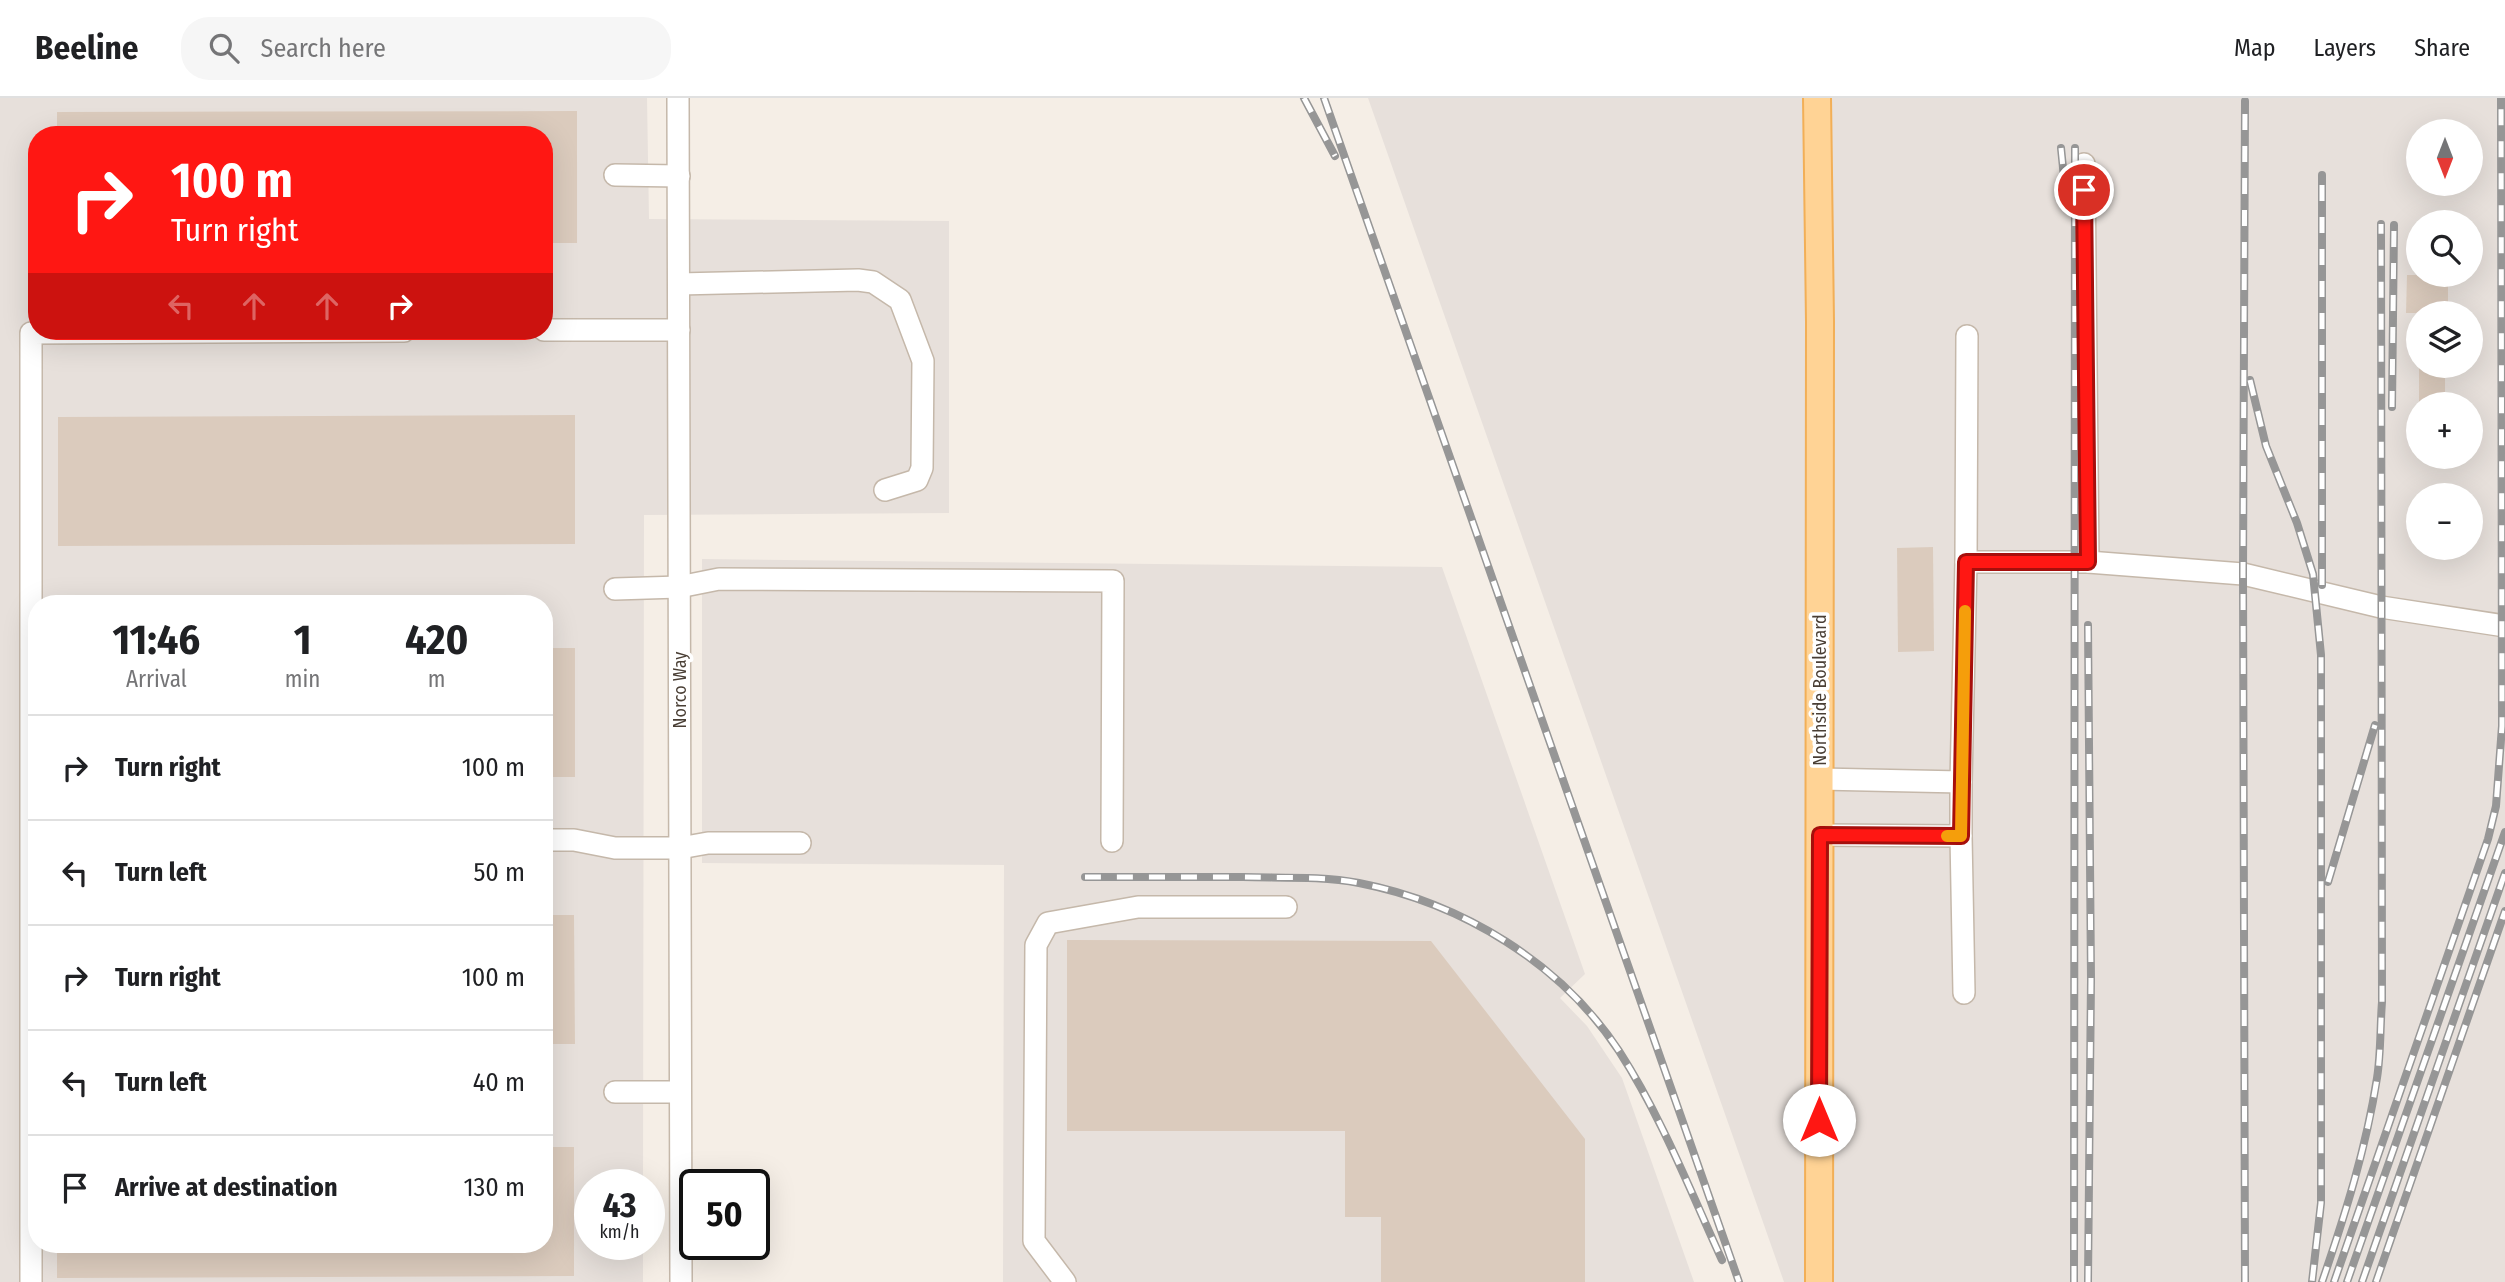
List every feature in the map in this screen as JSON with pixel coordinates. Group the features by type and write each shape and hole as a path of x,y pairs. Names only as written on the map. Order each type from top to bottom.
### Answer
{"main road":[{"name":"Northside Boulevard","path":"1817,98 1820,321 1819,1282"}],"street":[{"name":"Norco Way","path":"678,98 681,1282"},
{"path":"2084,164 2088,562"},
{"path":"615,176 678,176"},
{"path":"679,285 858,280 873,282 900,300 923,361 922,468 917,480 885,490"},
{"path":"553,330 679,330"},
{"path":"1964,993 1961,782 1967,336"},
{"path":"32,340 33,595"},
{"path":"1966,562 2088,562 2243,574 2381,607 2505,626"},
{"path":"615,589 679,587 719,579 1113,581 1112,841"},
{"path":"1820,779 1961,782"},
{"path":"1820,835 1961,836"},
{"path":"553,840 574,840 615,848 680,848 708,843 800,843"},
{"path":"1065,1282 1034,1241 1036,945 1048,923 1138,907 1286,907"},
{"path":"615,1092 680,1092"},
{"path":"32,1253 32,1282"}],"shaded area":[{"path":"0,98 647,98 649,219 949,221 949,513 644,515 643,1169 574,1169 574,1260 643,1260 643,1282 0,1282"},
{"path":"1368,98 2505,98 2505,1282 1784,1282"},
{"path":"702,559 1442,567 1585,974 1560,998 1587,1026 1622,1078 1694,1282 1003,1282 1004,865 702,863"}],"building":[{"path":"577,111 577,243 553,243 553,126 57,126 57,112"},
{"path":"2407,287 2448,287 2448,301 2406,301"},
{"path":"2419,378 2445,378 2445,392 2419,392"},
{"path":"575,415 575,544 58,546 58,417"},
{"path":"1933,547 1934,651 1898,652 1897,548"},
{"path":"553,648 575,648 575,777 553,777"},
{"path":"553,915 574,915 575,1044 553,1044"},
{"path":"1067,940 1431,941 1585,1139 1585,1282 1381,1282 1381,1217 1345,1217 1345,1131 1067,1131"},
{"path":"553,1147 574,1147 574,1276 57,1278 57,1253 553,1253"}],"railway":[{"path":"1304,98 1335,156"},
{"path":"1324,98 1739,1282"},
{"path":"2334,1282 2488,839 2496,806 2502,726 2501,98"},
{"path":"2245,101 2245,1282"},
{"path":"2061,148 2067,207"},
{"path":"2074,1282 2075,148"},
{"path":"2322,175 2322,585"},
{"path":"2322,1282 2361,1156 2380,1050 2381,224"},
{"path":"2392,407 2394,225"},
{"path":"2250,380 2266,446 2297,523 2313,574 2321,655 2321,1203 2312,1282"},
{"path":"2088,625 2091,979 2088,1282"},
{"path":"2328,882 2375,725"},
{"path":"2347,1282 2505,832"},
{"path":"2362,1282 2505,873"},
{"path":"1085,877 1287,877 1359,883 1435,905 1506,942 1538,964 1568,990 1595,1019 1619,1051 1662,1127 1722,1260"},
{"path":"2376,1282 2505,911"}],"slow traffic":[{"path":"1947,836 1961,836 1965,611"}],"route":[{"path":"1819,1120 1820,835 1961,836 1966,562 2088,562 2084,190"}]}
